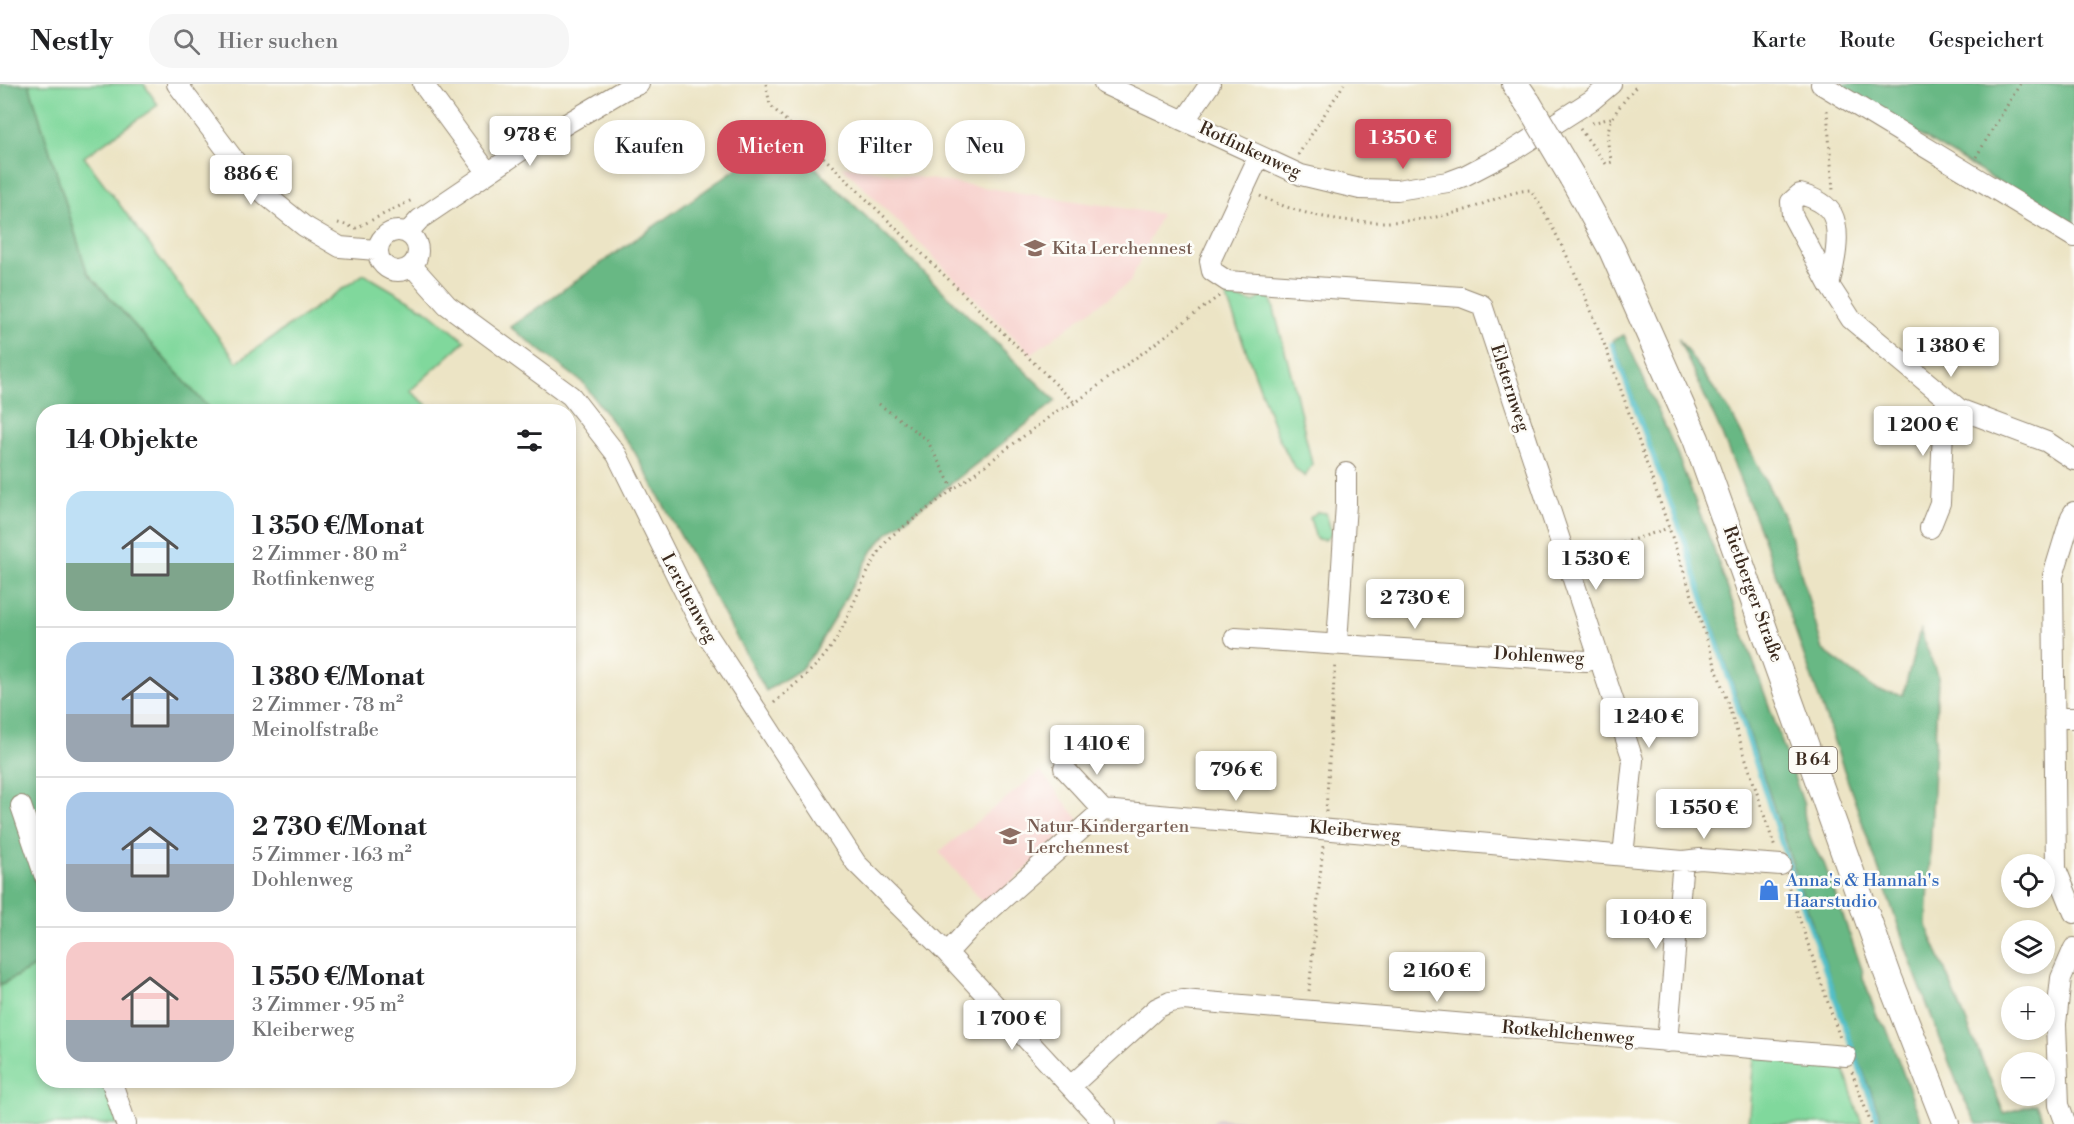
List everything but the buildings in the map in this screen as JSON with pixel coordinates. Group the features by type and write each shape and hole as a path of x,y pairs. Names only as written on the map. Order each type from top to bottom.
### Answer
{"main road":[{"name":"Rietberger Straße","path":"1521,93 1572,177 1612,250 1696,439 1893,988 1946,1124"}],"street":[{"path":"177,84 247,177 268,197 304,226 340,247 376,250"},
{"path":"423,84 489,173"},
{"path":"408,232 420,219 558,127 639,84"},
{"name":"Rotfinkenweg","path":"1104,84 1301,175 1360,189 1397,190 1448,182 1512,151 1592,100 1611,84"},
{"name":"Rotfinkenweg","path":"1185,120 1210,84"},
{"path":"1828,88 2074,237"},
{"path":"1227,280 1212,271 1210,261 1259,156"},
{"path":"1829,285 1836,261 1836,229 1832,213 1814,197 1800,194 1791,202 1792,215 1829,285 1851,319 1959,409 2048,442 2074,459"},
{"path":"394,230 408,232 417,242 418,255 412,266 401,272 389,270 380,262 376,250 382,237 394,230"},
{"name":"Lerchenweg","path":"412,266 447,305 571,396 617,455 701,625 856,863 947,953 1104,1124"},
{"name":"Elsternweg","path":"1227,280 1461,297 1482,305 1633,760 1623,856"},
{"path":"1930,528 1940,503 1942,429 1959,409"},
{"path":"1337,644 1346,473"},
{"path":"2074,512 2053,576 2064,718 2056,869 2074,913"},
{"name":"Dohlenweg","path":"1235,638 1586,661 1599,658"},
{"path":"947,953 971,927 1103,810 1064,768"},
{"path":"21,806 36,850"},
{"name":"Kleiberweg","path":"1103,810 1683,861 1700,859 1781,865"},
{"path":"1667,1042 1683,861"},
{"path":"2066,1124 2059,1106 2065,1053 2056,1024 2061,978 2074,948"},
{"name":"Rotkehlchenweg","path":"1071,1086 1157,1008 1170,1002 1183,1000 1846,1056"},
{"path":"114,1088 126,1124"}],"path":[{"path":"766,84 770,105 1075,403"},
{"path":"1290,170 1344,84"},
{"path":"1577,125 1606,164 1612,162 1607,135 1611,118 1638,84"},
{"path":"1966,172 2020,84"},
{"path":"1828,88 1827,108 1834,206 1832,213"},
{"path":"1598,121 1611,118"},
{"path":"1245,188 1273,202 1323,218 1364,222 1417,221 1463,211 1518,190 1532,190 1577,274 1604,340 1871,1124"},
{"path":"336,223 356,228 423,194"},
{"path":"759,716 821,662 838,636 877,553 890,537 1056,411 1075,403 1221,296 1227,280"},
{"path":"879,404 927,440 953,489"},
{"path":"1567,561 1669,528"}],"shaded area":[{"name":"Kita Lerchennest","path":"850,174 895,174 1161,214 1130,282 1031,354"},
{"name":"Natur-Kindergarten Lerchennest","path":"1040,771 1079,820 986,906 939,852"},
{"path":"1218,1118 1289,1124 1211,1124"}],"green space":[{"path":"0,84 29,84 87,272 205,404 36,404 36,879 34,879 36,885 36,966 0,985"},
{"path":"29,84 144,84 158,105 84,157 237,362 364,274 429,312 465,341 410,391 426,404 205,404 87,272"},
{"path":"1834,84 2074,84 2074,227"},
{"path":"729,174 822,174 1056,401 887,534 873,550 814,653 800,670 766,691 634,451 583,383 510,327"},
{"path":"1270,294 1312,464 1305,477 1294,467 1277,434 1226,296 1253,302"},
{"path":"1624,335 1674,446 1714,550 1804,805 1805,820 1810,836 1824,863 1878,1019 1886,1027 1922,1124 1883,1124 1844,1020 1705,599 1613,340"},
{"path":"1678,338 1731,413 1786,521 1823,650 1876,690 1903,695 1920,630 1938,677 1927,926 2004,1113 2037,1106 2045,1124 1977,1124 1961,1093 1914,971 1763,538 1721,432"},
{"path":"1317,512 1326,513 1332,534 1325,540 1316,539 1310,518"},
{"path":"36,966 36,1088 106,1088 118,1124 0,1124 0,985"},
{"path":"1754,1057 1842,1064 1862,1124 1748,1124"}],"waterway":[{"path":"1612,344 1686,546 1787,860 1879,1124"}],"place":[{"name":"Kita Lerchennest","path":"1035,248"},
{"name":"Natur-Kindergarten Lerchennest","path":"1010,836"},
{"name":"Anna's & Hannah's Haarstudio","path":"1769,890"}]}
